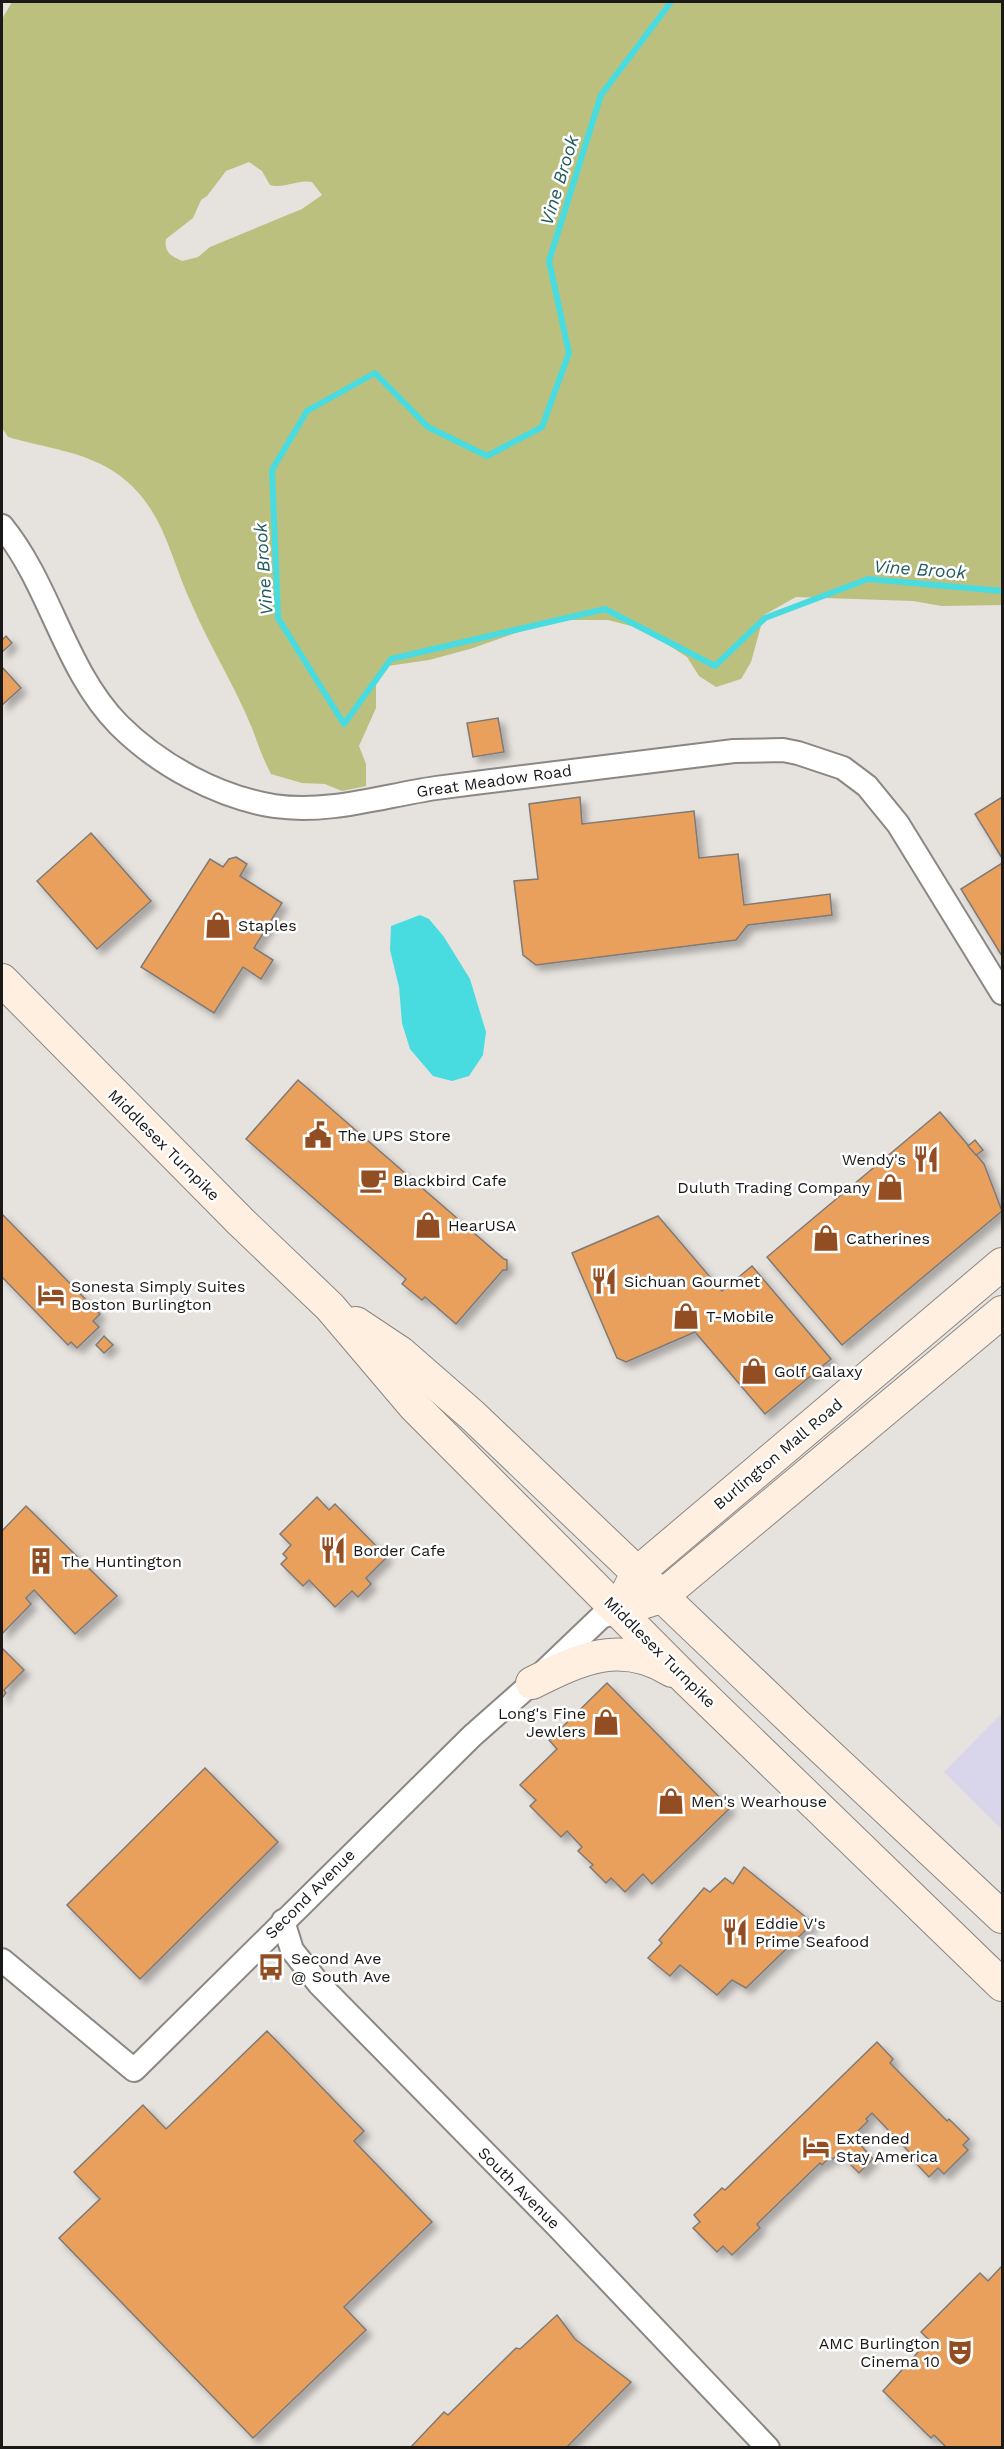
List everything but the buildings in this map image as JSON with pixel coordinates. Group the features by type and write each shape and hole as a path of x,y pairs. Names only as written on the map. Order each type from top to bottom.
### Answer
{"main road":[{"name":"Middlesex Turnpike","path":"2,980 241,1222 330,1307 414,1406 688,1681 1002,1985"},
{"name":"Burlington Mall Road","path":"637,1573 1002,1264"},
{"name":"Middlesex Turnpike","path":"330,1307 372,1332 431,1378 1002,1917"},
{"path":"619,1611 661,1597 1002,1312"},
{"path":"619,1611 637,1573"},
{"path":"532,1683 567,1665 596,1656 622,1653 639,1656 663,1665 688,1681"}],"street":[{"name":"Great Meadow Road","path":"2,526 33,571 84,680 107,711 137,741 174,767 212,787 254,802 285,807 315,808 352,804 437,788 702,755 766,750 798,753 843,768 876,795 898,824 1002,993"},
{"name":"Second Avenue","path":"2,1960 134,2070 472,1736 601,1617 619,1611"},
{"name":"South Avenue","path":"283,1921 292,1950 319,1984 563,2232 768,2448"}],"shaded area":[{"path":"1002,1713 1002,1830 944,1772"}],"green space":[{"path":"12,2 1002,2 1002,605 942,606 913,601 796,597 764,615 751,662 741,679 716,687 699,676 687,657 635,627 608,620 566,620 524,630 470,649 429,660 388,666 376,685 376,708 359,746 366,764 366,786 342,791 325,784 302,783 271,774 245,712 192,605 163,533 145,501 132,486 104,466 78,455 8,437 2,428 2,19","holes":["249,162 262,171 270,185 280,186 307,181 312,182 322,195 302,209 210,247 198,257 182,261 169,253 166,239 193,218 201,200 207,196 226,171"]}],"water":[{"path":"420,915 429,919 444,937 470,979 486,1032 483,1055 469,1076 452,1081 433,1076 410,1049 402,1023 399,987 390,950 391,926"}],"waterway":[{"name":"Vine Brook","path":"671,2 601,95 549,261 569,353 542,427 487,456 428,427 375,373 307,411 272,470 278,618 344,724 391,659 605,609 715,666 765,618 868,579 1002,591"}],"place":[{"name":"Staples","path":"218,925"},
{"name":"The UPS Store","path":"318,1135"},
{"name":"Wendy's","path":"926,1159"},
{"name":"Blackbird Cafe","path":"373,1180"},
{"name":"Duluth Trading Company","path":"890,1187"},
{"name":"HearUSA","path":"428,1225"},
{"name":"Catherines","path":"826,1238"},
{"name":"Sichuan Gourmet","path":"604,1281"},
{"name":"Sonesta Simply Suites Boston Burlington","path":"51,1295"},
{"name":"T-Mobile","path":"686,1316"},
{"name":"Golf Galaxy","path":"754,1371"},
{"name":"Border Cafe","path":"333,1550"},
{"name":"The Huntington","path":"41,1561"},
{"name":"Long's Fine Jewlers","path":"606,1722"},
{"name":"Men's Wearhouse","path":"671,1801"},
{"name":"Eddie V's Prime Seafood","path":"735,1932"},
{"name":"Second Ave @ South Ave","path":"271,1967"},
{"name":"Extended Stay America","path":"816,2147"},
{"name":"AMC Burlington Cinema 10","path":"960,2352"}]}
